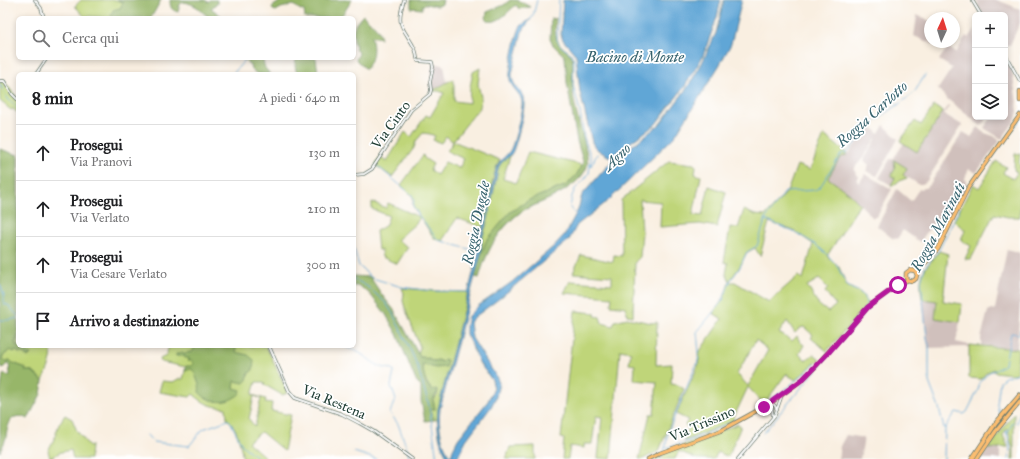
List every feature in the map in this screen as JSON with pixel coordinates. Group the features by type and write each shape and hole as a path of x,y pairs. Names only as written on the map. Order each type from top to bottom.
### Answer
{"highway":[{"path":"972,459 992,428 1020,395"},
{"path":"977,459 996,431 1020,402"}],"main road":[{"path":"1020,91 1020,101"},
{"path":"898,285 908,280 914,280 921,268 938,249 968,188 1020,115"},
{"path":"898,285 906,276 907,271 921,268"},
{"path":"914,270 917,274"},
{"path":"906,276 908,280"},
{"name":"Via Trissino","path":"648,459 660,453 720,431 771,403 803,379 829,352 868,307 898,285"}],"street":[{"path":"35,0 42,8 44,16"},
{"name":"Via Cinto","path":"356,175 364,174 370,171 411,110 430,94 431,91 430,82 433,67 432,62 418,61 416,52 404,32 400,20 399,14 404,0"},
{"path":"972,0 979,12"},
{"path":"1008,59 1020,80"},
{"path":"37,72 46,60"},
{"path":"1,80 4,81 16,98"},
{"name":"Via Restena","path":"270,348 292,396 342,414 374,431 412,459"},
{"path":"738,459 778,411 782,394"},
{"path":"771,403 777,408 778,411"},
{"path":"771,403 773,413 772,418"},
{"path":"764,407 771,409"}],"shaded area":[{"path":"976,0 997,0 1020,9 1020,23 1010,45 1008,45 1008,12 981,12"},
{"path":"917,15 924,18 924,40 914,36"},
{"path":"972,33 972,119 946,98 938,89 952,68 939,60 947,48 956,53 966,36 969,38"},
{"path":"432,63 444,65 447,83 432,91 429,85"},
{"path":"1008,63 1012,70 1018,111 1016,119 1002,139 984,128 990,120 1008,120"},
{"path":"948,105 949,106 944,114 962,125 926,182 918,184 895,169 895,178 891,185 879,178 890,159 893,159 904,143 917,152"},
{"path":"974,120 986,120 981,126"},
{"path":"884,125 898,139 877,176 866,171 869,165 864,160 876,139 854,170 859,176 857,181 859,183 865,174 892,189 877,216 873,218 852,196 828,178 840,158 848,154 867,130 872,126 879,134"},
{"path":"978,127 985,133 994,136 1000,141 976,173 969,169 965,178 967,186 944,233 938,229 934,222 920,242 903,230 897,239 892,238 877,226 897,189 911,201 919,189 925,188 930,184 963,132 971,137"},
{"path":"1007,249 1020,253 1020,307 1017,349 981,345 981,338 988,311 995,309"},
{"path":"922,299 937,301 935,317 960,322 956,342 969,345 969,347 928,348"},
{"path":"846,435 864,438 860,459 838,459 840,446"},
{"path":"1000,447 1000,459 981,459 988,449"}],"green space":[{"path":"81,0 117,0 123,3 112,16 84,16 75,6"},
{"path":"117,0 161,0 152,16 111,16 113,10 120,8 123,3"},
{"path":"170,0 205,0 208,2 210,0 217,0 217,4 211,8 221,16 207,16 201,10 188,3 183,2 180,4 178,12 171,8"},
{"path":"282,0 352,0 343,14 339,16 305,16 304,11 294,5 281,8 276,11 273,10 272,7"},
{"path":"411,0 443,0 442,4 437,6 425,4 422,6 422,9 411,8"},
{"path":"510,0 517,0 531,7 519,9 516,5 496,21 488,21 486,19 487,12 504,5"},
{"path":"363,15 376,27 381,38 371,36 373,53 371,61 366,69 356,60 359,53 356,49 357,22"},
{"path":"551,18 556,18 555,31 557,40 562,47 572,55 574,98 576,112 585,145 588,161 587,166 580,178 568,188 553,197 525,209 513,218 494,241 485,259 479,278 475,277 486,241 510,212 529,200 567,185 577,174 582,165 583,161 577,141 567,83 565,57 552,44 550,38"},
{"path":"244,60 264,60 265,68 268,72 255,72 251,69 250,65"},
{"path":"296,60 316,60 318,72 296,72"},
{"path":"480,68 478,84 481,97 480,107 453,141 500,160 492,182 484,228 457,218 442,241 434,238 420,217 417,222 397,240 408,247 397,264 382,257 381,250 378,250 376,231 385,226 389,216 372,209 372,202 386,208 388,203 419,217 413,206 413,197 401,185 423,155 424,158 433,164 430,170 437,175 445,162 459,168 464,159 447,151 453,142 446,136 441,143 433,140 435,136 423,133 416,141 414,148 392,177 375,165 380,157 387,161 405,132 411,137 426,115 430,117 444,93 432,91 453,79 454,101 469,103 473,72"},
{"path":"0,81 4,81 16,96 16,111 13,109 11,110 0,101"},
{"path":"934,106 943,112 917,152 900,141 915,121 921,125"},
{"path":"824,135 848,154 840,158 828,178 850,194 860,204 827,256 839,267 847,286 861,293 869,304 827,351 811,338 813,335 804,327 800,328 795,333 787,321 779,333 792,341 797,336 800,342 804,345 799,354 806,360 814,354 820,359 796,380 786,374 764,404 748,387 733,419 735,421 684,441 689,427 685,425 688,420 676,414 698,366 700,351 722,319 713,313 724,298 729,282 735,282 769,302 798,276 803,279 813,244 794,231 769,222 760,256 755,248 746,253 742,263 730,281 726,274 728,263 724,262 730,227 738,228 744,210 755,215 765,216 787,192 797,165 810,170","holes":["819,279 828,288 825,292 836,305 828,312 819,305 807,286","756,340 768,350 748,386 737,374"]},
{"path":"0,149 16,154 15,343 16,348 28,351 31,354 28,357 23,353 10,350 3,356 2,359 6,361 10,360 13,363 26,368 25,371 32,371 43,381 41,394 28,419 18,416 14,417 9,423 6,439 0,452 0,396 3,375 9,376 10,374 9,364 3,368 0,366"},
{"path":"528,152 582,165 577,174 567,185 529,200 481,254 482,238 488,219 500,163 511,153 503,179 516,183"},
{"path":"1015,153 1020,154 1020,217 1008,217 994,214 971,259 965,259 971,246 961,240 965,230 954,221 973,184 979,188 996,161 1006,167 1003,173 1013,179 1017,173 1014,170"},
{"path":"894,160 907,168 903,175 907,178 899,181 893,186 891,185 895,178 891,176 895,169"},
{"path":"669,161 694,164 696,166 695,174 701,176 693,215 702,216 709,186 726,192 717,227 700,224 660,227 661,202 640,200 642,232 640,257 635,262 633,316 627,315 626,307 611,305 612,297 564,293 570,281 612,284 612,276 573,273 581,255 613,262 614,255 622,256 621,200"},
{"path":"939,251 948,254 943,301 962,304 960,322 935,318 937,301 922,299 921,282 923,272"},
{"path":"356,276 370,277 394,310 420,357 424,357 426,359 428,358 433,361 439,360 441,362 444,359 447,360 446,367 436,368 422,366 426,383 432,390 436,389 438,391 433,400 435,409 430,410 435,420 425,421 421,401 421,387 415,379 397,334 385,313 369,293 359,286 356,286"},
{"path":"402,288 468,292 438,409 437,420 433,419 430,410 435,409 433,400 437,396 438,390 432,390 428,385 424,376 422,365 444,367 445,359 441,362 438,360 433,361 429,358 423,358 418,355 420,347 405,308 403,301 404,293"},
{"path":"575,311 595,313 595,316 600,317 602,323 613,326 615,321 627,318 652,323 657,322 656,365 672,364 671,384 678,385 684,389 659,451 643,459 639,459 650,414 654,414 657,382 634,380 635,365 629,364 631,352 620,350 611,459 598,458 602,417 596,416 592,444 584,444 584,448 570,446 568,459 562,459 564,439 561,438"},
{"path":"969,345 1018,349 1017,373 1012,374 994,372 994,369 986,373 981,379 969,378"},
{"path":"18,348 50,348 52,355 43,381 31,371 25,371 26,368 13,363 10,360 6,361 2,359 3,356 10,350 24,353 28,351"},
{"path":"168,348 267,348 288,393 282,395 265,385 264,382 256,382 252,395 266,399 265,402 272,403 271,411 291,415 284,451 261,432 248,442 267,459 243,459 237,432 227,419 226,408 208,404 201,401 193,394 190,397 159,392 162,381 173,382 178,379 183,379 186,367 161,362 160,359 166,356","holes":["254,396 261,398 255,427 249,419"]},
{"path":"195,348 236,348 236,352 248,355 254,360 253,370 249,373 247,380 244,383 235,381 234,388 241,390 238,395 221,402 211,400 199,392 199,384 194,371 191,369 185,371 186,366 192,366 194,363 190,360 189,362 189,358 185,358 184,356 176,356 176,354 182,352 186,354 188,352 191,353"},
{"path":"1014,413 1014,459 1012,459 1013,450 1007,429 1003,435 1008,447 988,449"},
{"path":"65,415 72,419 77,431 89,446 91,445 90,459 73,459 71,450 61,452 50,458 48,451 59,424"},
{"path":"738,424 741,426 728,457 718,452 714,459 697,459 679,451 675,459 652,459 670,450"},
{"path":"535,446 535,459 506,459 510,447"}],"water":[{"name":"Bacino di Monte","path":"563,0 721,0 717,17 703,56 685,86 655,125 610,157 597,149 592,142 580,92 576,55 563,40 561,35"},
{"path":"724,0 742,0 731,44 675,136 608,201 577,225 569,240 500,298 472,319 470,323 472,338 499,383 496,397 491,407 466,440 457,459 449,459 443,448 439,435 437,422 438,409 478,254 480,237 486,218 496,169 511,149 519,122 522,101 511,83 510,76 515,43 519,29 531,19 522,32 512,74 513,82 522,94 524,102 522,120 512,153 498,169 488,219 482,238 481,254 440,409 439,422 441,434 445,447 451,457 458,439 488,401 494,388 492,380 480,364 466,334 468,316 478,306 512,282 553,247 565,234 578,210 582,195 610,163 660,124 687,88 701,65 716,33"}],"waterway":[{"name":"Roggia Dugale","path":"530,20 533,16 537,0"},
{"path":"559,0 557,40 561,46 572,54 574,60 573,85 580,112 584,137 591,158 589,173 575,189 572,196 570,208 576,215"},
{"path":"235,72 244,60"},
{"name":"Roggia Carlotto","path":"664,451 668,433 698,361 699,353 697,332 723,300 730,281 739,269 747,252 757,246 766,218 785,192 815,190 820,187 842,153 847,153 869,126 914,93 925,75"},
{"path":"0,84 8,99 16,106"},
{"name":"Roggia Marinati","path":"980,174 1020,120"},
{"name":"Agno","path":"591,166 597,154"},
{"path":"376,165 412,195 414,199 413,206 438,240 479,252"},
{"name":"Roggia Marinati","path":"945,428 929,382 929,345 921,281 925,267 939,250 960,208"},
{"path":"765,220 802,236 819,247 835,264 849,287 862,294 867,305 851,324"},
{"path":"356,256 359,266 372,278 402,287 432,291 469,292"},
{"path":"356,280 368,287 386,303 410,349 417,365 429,405 437,459"},
{"path":"0,284 4,295 4,304 8,305 16,314"},
{"path":"763,433 862,316"},
{"path":"0,320 16,318"},
{"path":"944,459 945,428 956,412 964,414 967,412 978,390 980,382 989,372 996,370 1005,364 1011,333 1018,334"},
{"path":"348,348 359,353 380,367 393,369 394,372 391,386 396,400 390,413 398,424 409,456"},
{"path":"757,409 787,388 816,363"},
{"path":"999,414 997,404 1000,381 1005,377 1020,373"},
{"path":"999,412 1010,400"},
{"path":"1017,423 1020,411"},
{"path":"665,448 691,440 738,419"},
{"path":"147,435 153,442 189,446 203,429 228,420 230,421 242,445 259,459"},
{"path":"1007,434 1013,422"},
{"path":"1006,431 1010,445 1009,459"},
{"path":"354,452 376,459"},
{"name":"Roggia Carlotto","path":"660,459 663,454"}],"route":[{"path":"764,407 803,379 829,352 868,307 898,285"}]}
